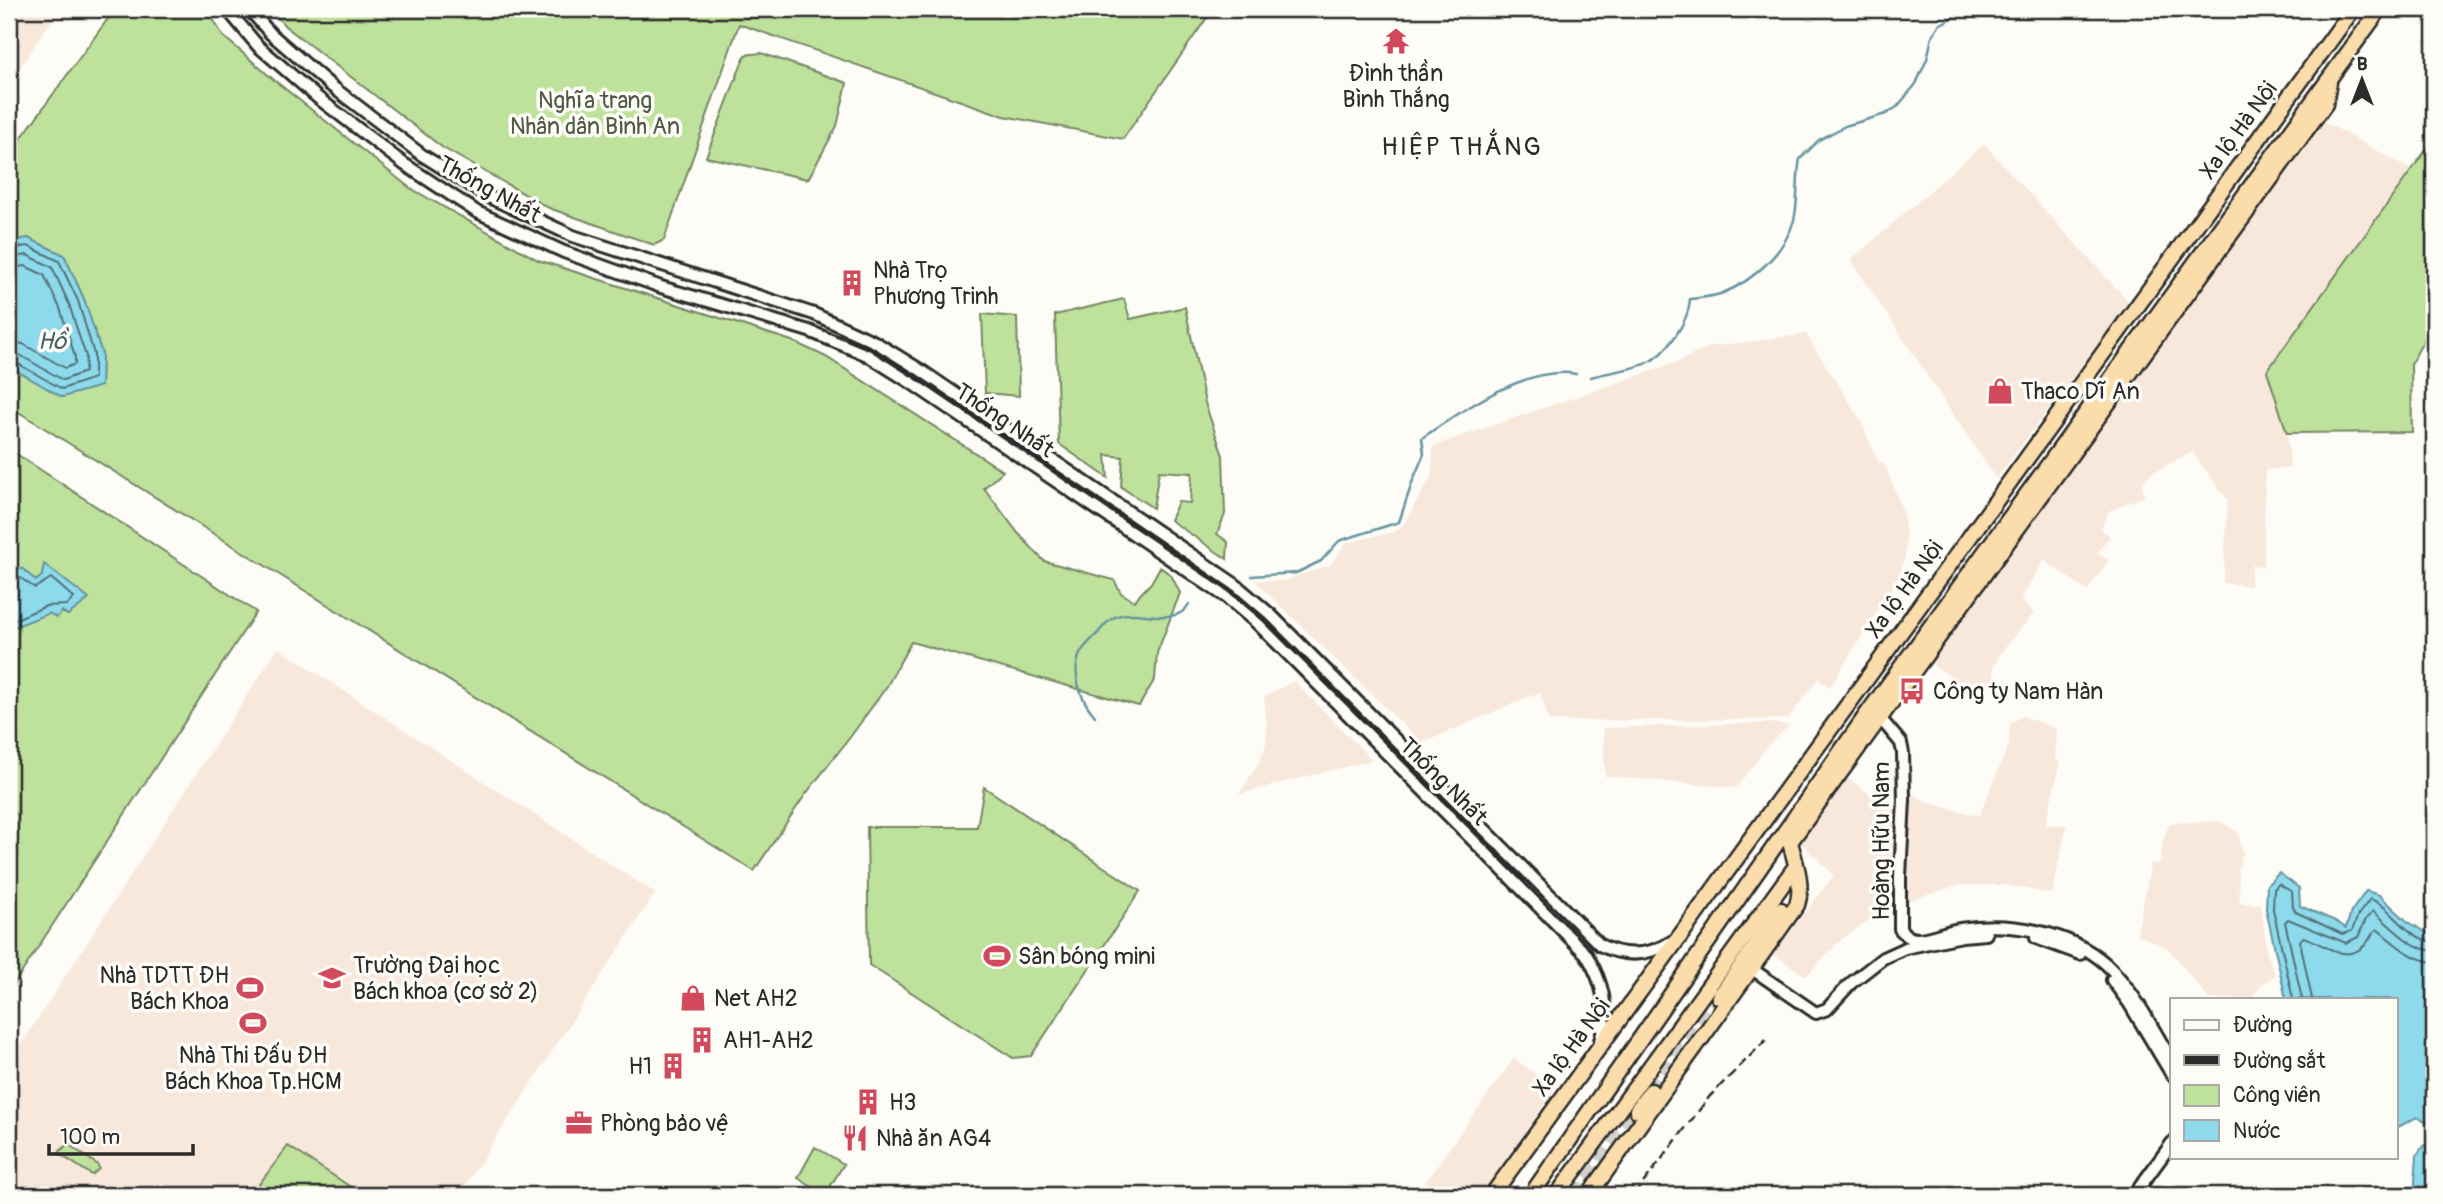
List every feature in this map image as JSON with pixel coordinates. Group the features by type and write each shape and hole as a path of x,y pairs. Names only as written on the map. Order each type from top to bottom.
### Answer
{"highway":[{"name":"Xa lộ Hà Nội","path":"1492,1195 1541,1135 1640,999 2353,9"},
{"name":"Xa lộ Hà Nội","path":"2089,379 2364,9"},
{"name":"Xa lộ Hà Nội","path":"1531,1195 2135,356 2325,104 2330,78 2380,9"},
{"name":"Xa lộ Hà Nội","path":"1503,1195 1597,1050 1640,999 1682,934 1830,737"},
{"path":"1588,1195 1797,905 1800,884 1786,838"},
{"path":"1557,1195 1796,866"},
{"path":"1719,997 1800,884"},
{"path":"1637,1110 1651,1091"}],"main road":[{"name":"Thống Nhất","path":"227,9 258,46 318,98 404,164 477,212 564,252 661,287 809,331 867,355 1192,572 1259,625 1578,945 1597,973 1604,995 1605,1018 1597,1050"},
{"name":"Thống Nhất","path":"249,9 271,34 330,85 422,155 478,190 573,236 814,314 875,342 1201,559 1269,614 1587,933 1608,949 1634,954 1660,949 1682,934"},
{"path":"661,287 666,266"},
{"path":"1259,625 1269,614"},
{"name":"Hoàng Hữu Nam","path":"1875,714 1901,743 1903,753 1905,800 1900,929 1908,937 1920,939 1960,929 2011,927 2050,936 2084,948 2105,963 2135,998 2170,1058"},
{"path":"1578,945 1587,933"},
{"name":"Hoàng Hữu Nam","path":"1752,969 1815,1013 1827,1009 1851,983 1884,958 1905,948 1962,936 1986,934 2011,934 2036,939 2080,954 2100,967 2129,1003 2170,1072"},
{"path":"2134,1195 2170,1146"},
{"path":"2142,1195 2170,1157"}],"shaded area":[{"path":"9,9 59,9 9,83"},
{"path":"2323,121 2412,170 2267,371 2287,433 2290,468 2265,470 2264,567 2252,565 2250,586 2223,583 2228,500 2192,452 2152,473 2142,483 2144,496 2109,511 2101,529 2110,536 2097,553 2109,560 2087,591 2044,560 2021,599 2034,613 2000,654 1993,668 1996,688 1964,686 1926,660"},
{"name":"Thaco Dĩ An","path":"1984,144 2129,302 1996,479 1851,260"},
{"path":"1806,334 1861,421 1877,460 1885,465 1902,509 1906,536 1905,557 1899,576 1830,687 1818,679 1788,719 1549,721 1540,692 1422,743 1254,580 1282,581 1330,565 1346,543 1394,532 1403,525 1432,476 1433,446 1678,362 1709,347"},
{"name":"Trường Đại học Bách khoa (cơ sở 2)","path":"278,648 655,893 459,1195 9,1195 9,1063"},
{"path":"1294,681 1372,760 1239,794 1260,761 1266,745 1264,697"},
{"path":"2022,716 2057,729 2055,759 2061,762 2045,825 2067,825 2052,894 2006,885 1960,885 1886,907 1840,941 1806,976 1773,954 1834,875 1797,839 1843,778 1852,781 1886,806 1895,808 1901,787 1929,803 1979,816 2009,745 2010,724"},
{"path":"1769,723 1790,725 1769,744 1736,788 1605,776 1603,728"},
{"path":"2219,821 2238,832 2243,853 2238,868 2240,903 2261,904 2267,953 2275,975 2261,985 2253,998 2208,998 2169,949 2137,934 2151,863 2160,864 2163,840 2170,823"},
{"path":"1514,1058 1555,1089 1481,1195 1416,1195"}],"green space":[{"path":"115,9 207,9 223,36 410,188 538,260 792,341 826,357 1003,471 984,488 1018,533 1044,561 1114,580 1121,593 1134,601 1151,583 1160,567 1171,575 1180,593 1157,653 1155,679 1139,706 911,642 887,686 805,795 754,871 9,406 9,366 62,397 101,386 102,355 84,299 64,255 28,238 9,242 9,155"},
{"name":"Nghĩa trang Nhân dân Bình An","path":"270,9 1213,9 1123,139 1004,116 739,24 664,240 654,245 549,208 443,148 285,26"},
{"path":"761,53 847,83 837,126 808,179 706,157 745,55"},
{"path":"2434,139 2434,333 2428,333 2411,363 2412,432 2287,433 2267,371"},
{"path":"1124,299 1130,319 1185,307 1205,403 1223,456 1225,514 1217,534 1228,542 1227,559 1170,520 1178,502 1190,503 1192,473 1159,471 1153,508 1121,487 1123,457 1106,455 1108,478 1059,444 1055,315"},
{"path":"982,314 1017,317 1019,396 985,393"},
{"path":"9,449 256,612 9,992 9,629 47,614 68,615 75,608 44,565 42,576 35,581 16,568 9,574"},
{"path":"984,787 1140,891 1031,1056 1013,1058 869,965 867,827 977,827"},
{"path":"68,1144 98,1165 99,1169 92,1175 58,1153"},
{"path":"288,1146 363,1195 251,1195"},
{"path":"815,1147 844,1164 825,1195 798,1178"}],"water":[{"name":"Hồ","path":"28,238 64,255 84,299 102,354 101,386 62,397 9,366 9,242"},
{"path":"44,564 89,599 68,615 62,611 57,618 49,613 9,629 9,574 16,568 23,569 36,581 42,576"},
{"path":"2279,873 2299,888 2300,906 2346,928 2351,912 2366,891 2379,895 2407,921 2434,937 2434,1141 2428,1122 2417,1117 2398,1127 2398,998 2286,998 2266,909 2267,885"},
{"path":"2434,1141 2434,1195 2414,1195 2417,1155 2423,1146"}],"waterway":[{"path":"1591,377 1653,360 1675,337 1686,318 1690,299 1711,296 1734,288 1766,264 1783,243 1794,220 1800,159 1819,140 1845,126 1886,114 1897,107 1916,84 1927,59 1932,37 1939,25 1969,9"},
{"path":"1252,576 1296,573 1321,561 1339,541 1399,522 1424,454 1422,438 1456,415 1516,383 1536,376 1576,374"},
{"path":"1095,716 1085,703 1077,679 1077,662 1085,646 1113,618 1133,614 1174,615 1183,612 1189,604"}],"tunnel":[{"path":"1651,1091 1719,997"},
{"path":"1575,1195 1637,1110"}],"railway":[{"path":"1634,1195 1710,1096 1766,1040"}],"place":[{"name":"Đình thần Bình Thắng","path":"1396,41"},
{"name":"Nhà Trọ Phương Trinh","path":"852,283"},
{"name":"Thaco Dĩ An","path":"2000,391"},
{"name":"Công ty Nam Hàn","path":"1912,691"},
{"name":"Sân bóng mini","path":"997,956"},
{"name":"Trường Đại học Bách khoa (cơ sở 2)","path":"332,978"},
{"name":"Nhà TDTT ĐH Bách Khoa","path":"250,988"},
{"name":"Net AH2","path":"693,998"},
{"name":"Nhà Thi Đấu ĐH Bách Khoa Tp.HCM","path":"253,1023"},
{"name":"AH1-AH2","path":"702,1040"},
{"name":"H1","path":"673,1066"},
{"name":"H3","path":"868,1102"},
{"name":"Phòng bảo vệ","path":"579,1123"},
{"name":"Nhà ăn AG4","path":"855,1138"}],"district":[{"name":"HIỆP THẮNG","path":"1462,146"}]}
